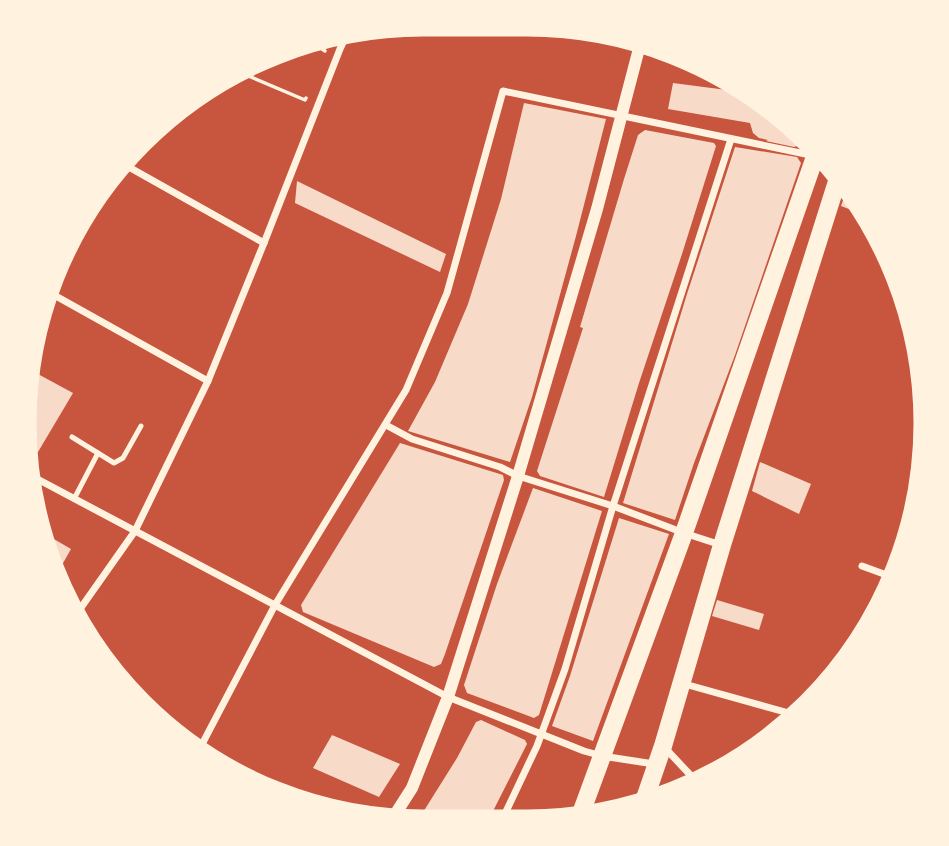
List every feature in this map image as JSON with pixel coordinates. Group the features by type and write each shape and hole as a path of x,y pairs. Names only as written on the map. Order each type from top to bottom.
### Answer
{"main road":[{"path":"582,810 816,161"},
{"path":"646,796 836,184"}],"street":[{"path":"79,610 135,531 208,381 344,40"},
{"path":"396,814 412,788 448,697 518,476 597,209 639,48"},
{"path":"201,746 275,605 406,390 447,293 503,91 810,153"},
{"path":"505,814 537,746 565,669 613,506 731,139"},
{"path":"128,166 264,243"},
{"path":"53,294 208,381"},
{"path":"386,425 412,439 722,545"},
{"path":"36,478 448,697 602,757 657,765"},
{"path":"862,566 887,575"},
{"path":"681,682 789,713"},
{"path":"663,746 692,777"}],"lane":[{"path":"72,438 114,463 122,458 141,426"},
{"path":"74,499 98,453"}],"path":[{"path":"245,75 304,100 310,88"}],"building":[{"path":"673,83 734,91 764,112 802,145 794,147 766,141 768,140 753,133 750,123 668,109"},
{"path":"524,103 606,119 532,397 510,462 408,431 435,382 468,304 501,199"},
{"path":"645,130 714,143 716,146 604,497 540,476 537,471 583,328 580,327 624,179 638,135"},
{"path":"735,147 797,157 801,163 675,520 623,503"},
{"path":"297,181 446,254 440,272 295,203"},
{"path":"845,195 856,212 841,206"},
{"path":"35,372 73,393 38,452 32,449"},
{"path":"400,443 503,475 504,480 445,654 441,664 434,667 303,612 301,605"},
{"path":"760,462 811,484 799,514 752,491"},
{"path":"533,488 602,511 539,715 534,718 467,693 464,685 497,584"},
{"path":"619,518 669,534 593,741 552,726"},
{"path":"52,538 71,549 60,569 52,549"},
{"path":"717,600 764,614 759,630 712,616"},
{"path":"481,720 525,740 527,744 492,814 422,814 457,758 476,722"},
{"path":"332,735 400,764 379,797 313,768"}]}
